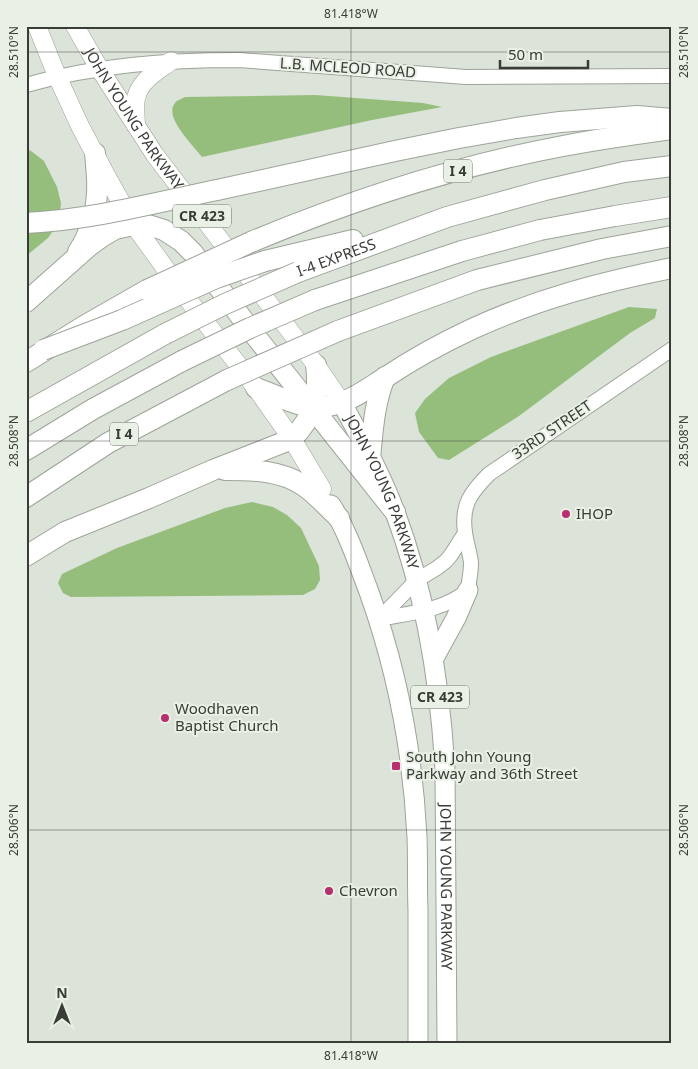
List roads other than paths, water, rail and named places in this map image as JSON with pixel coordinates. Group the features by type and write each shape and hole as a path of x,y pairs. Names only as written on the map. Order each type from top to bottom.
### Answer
{"highway":[{"path":"26,223 84,217 395,151 506,130 560,122 637,116 672,119"},
{"name":"I 4","path":"26,362 147,290 251,242 338,208 471,167 570,145 672,129"},
{"path":"72,261 89,232 95,210 97,192 95,153"},
{"name":"I-4 EXPRESS","path":"26,412 165,334 225,304 298,272 447,217 571,184 624,172 672,166"},
{"path":"26,450 93,409 182,361 314,300 462,251 540,230 672,208"},
{"path":"44,350 122,320 216,278 264,261 447,217"},
{"path":"26,302 103,236 115,230 134,225 148,225 164,230 193,253 253,333 395,512"},
{"name":"I 4","path":"26,497 108,443 228,380 338,331 477,280 602,249 672,236"},
{"path":"256,388 313,408 342,403 421,355 520,308 567,292 672,268"},
{"path":"26,556 65,532 292,439 308,420 313,408 318,380 316,365"},
{"path":"370,458 375,410 385,377"},
{"name":"JOHN YOUNG PARKWAY","path":"342,403 395,512 417,580 434,658 443,727 446,770 447,1038"},
{"path":"213,470 271,472 286,477 304,486 339,518"},
{"name":"JOHN YOUNG PARKWAY","path":"322,489 339,518 379,619 392,668 410,764 417,838 418,1043"},
{"path":"434,658 456,618 468,590"},
{"path":"418,981 435,1005 447,1038"}],"main road":[{"name":"JOHN YOUNG PARKWAY","path":"37,26 57,76 95,153 134,225 183,293 256,388 292,439 322,489"},
{"name":"JOHN YOUNG PARKWAY","path":"76,26 99,68 155,155 316,365 342,403"},
{"path":"136,126 136,98 141,86 150,76 171,61"}],"street":[{"name":"L.B. MCLEOD ROAD","path":"26,84 99,68 171,61 239,60 466,77 672,76"},
{"name":"33RD STREET","path":"468,590 471,564 465,533 464,514 467,500 474,489 489,474 672,349"},
{"name":"33RD STREET","path":"379,619 417,580 446,562 465,533"},
{"path":"379,619 444,605 460,598 468,590"}],"place":[{"name":"IHOP","path":"566,514"},
{"name":"Woodhaven Baptist Church","path":"165,718"},
{"name":"South John Young Parkway and 36th Street","path":"396,766"},
{"name":"Chevron","path":"329,891"}]}
